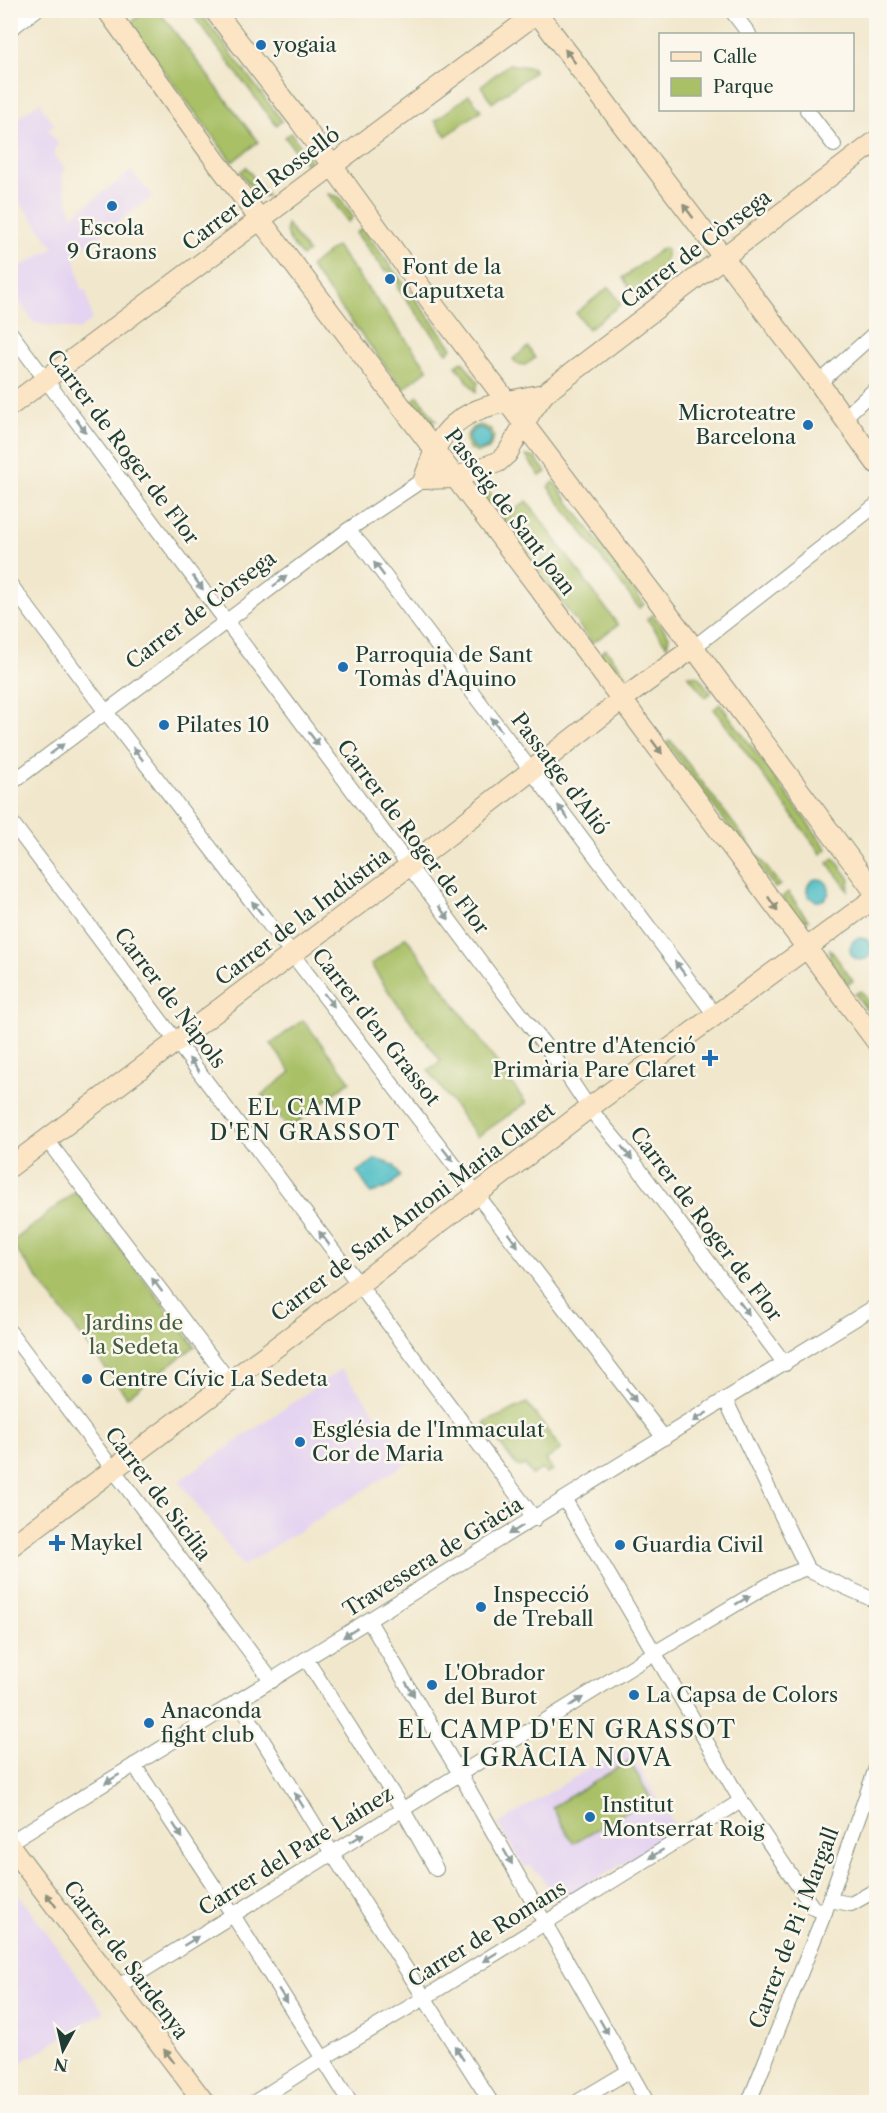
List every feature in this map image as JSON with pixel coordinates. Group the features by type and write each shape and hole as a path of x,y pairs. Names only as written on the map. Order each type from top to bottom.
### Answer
{"main road":[{"name":"Passeig de Sant Joan","path":"107,10 260,219 876,1041"},
{"path":"214,10 693,648 876,896"},
{"name":"Carrer del Rosselló","path":"10,406 538,11"},
{"path":"538,11 819,382 876,463"},
{"name":"Carrer de Còrsega","path":"544,394 876,141"},
{"path":"544,394 507,454 498,462 454,478 424,479 443,436 465,415 485,406 544,394"},
{"name":"Carrer de la Indústria","path":"10,1167 177,1043 621,700 693,648"},
{"name":"Carrer de Sant Antoni Maria Claret","path":"10,1547 589,1108 876,896"},
{"name":"Carrer de Sardenya","path":"10,1844 204,2103"}],"street":[{"path":"10,29 36,10"},
{"path":"730,10 748,33"},
{"path":"808,111 834,145"},
{"name":"Carrer de Roger de Flor","path":"10,332 561,1066 589,1108 637,1166 785,1364"},
{"path":"819,382 876,332"},
{"path":"845,417 876,388"},
{"name":"Carrer de Còrsega","path":"10,784 348,530 424,479"},
{"path":"693,648 876,505"},
{"name":"Passatge d'Alió","path":"348,530 715,1015"},
{"name":"Carrer d'en Grassot","path":"10,584 664,1438"},
{"name":"Carrer de Nàpols","path":"10,820 535,1519"},
{"path":"47,1140 230,1382"},
{"name":"Travessera de Gràcia","path":"10,1844 238,1700 535,1519 876,1306"},
{"name":"Carrer de Sicília","path":"10,1332 272,1681"},
{"path":"726,1401 807,1568 876,1600"},
{"path":"565,1500 656,1652 741,1801 813,1908 852,1904 876,1890"},
{"name":"Carrer del Pare Laínez","path":"117,1987 656,1652 780,1578 807,1568"},
{"path":"369,1621 460,1774 647,2103"},
{"path":"306,1659 403,1810 436,1869"},
{"path":"238,1700 491,2103"},
{"path":"134,1765 232,1915 350,2103"},
{"name":"Carrer de Pi i Margall","path":"749,2103 827,1906 876,1768"},
{"name":"Carrer de Romans","path":"255,2103 322,2059 741,1801"},
{"path":"577,2103 629,2071"}],"shaded area":[{"name":"Escola 9 Graons","path":"41,101 44,111 55,125 48,130 59,145 54,149 55,156 66,170 61,175 72,216 131,171 153,196 74,254 82,291 86,290 92,319 79,330 34,323 11,290 11,271 54,248 11,189 11,123"},
{"path":"341,1369 412,1460 243,1566 179,1481"},
{"name":"Institut Montserrat Roig","path":"626,1746 678,1831 558,1902 539,1873 537,1874 530,1865 525,1868 498,1824"},
{"path":"11,1891 16,1891 104,2012 11,2069"}],"green space":[{"path":"145,11 159,11 258,142 232,162 129,24"},
{"path":"190,11 199,11 282,121 276,125"},
{"path":"509,64 533,68 534,72 492,103 481,86"},
{"path":"469,95 481,110 446,136 435,121"},
{"path":"291,133 310,159 307,166 285,137"},
{"path":"246,167 267,196 257,195 240,172"},
{"path":"328,194 339,197 353,217 348,222"},
{"path":"287,224 308,252 302,256 288,237"},
{"path":"362,228 452,348 447,353 397,287 399,284 388,270 385,271 356,233"},
{"path":"336,246 428,369 403,389 310,267"},
{"path":"663,248 667,250 664,273 635,295 623,278"},
{"path":"609,287 621,304 588,329 576,313"},
{"path":"528,347 535,358 525,365 517,364 513,359"},
{"path":"462,361 478,382 476,392 456,366"},
{"path":"418,396 436,421 428,421 412,401"},
{"path":"480,425 491,429 494,437 489,449 478,453 470,450 466,438 472,429"},
{"path":"526,456 535,458 546,472 540,476"},
{"path":"554,482 644,604 639,608 548,487"},
{"path":"485,486 499,506 493,511 484,496"},
{"path":"527,501 618,625 592,643 501,521"},
{"path":"653,615 669,636 667,646 647,619"},
{"path":"606,649 626,676 616,675 600,653"},
{"path":"688,675 698,676 711,693 705,697"},
{"path":"720,704 827,849 821,854 714,709"},
{"path":"670,740 780,885 775,888 666,743"},
{"path":"834,858 850,879 848,890 828,863"},
{"path":"788,892 808,920 799,920 782,897"},
{"path":"406,937 526,1103 477,1137 428,1070 441,1061 371,965"},
{"path":"830,949 853,981 848,984 829,958"},
{"path":"861,991 876,1011 876,1022 855,994"},
{"path":"303,1020 350,1081 289,1129 262,1095 291,1072 271,1044"},
{"name":"Jardins de la Sedeta","path":"76,1191 195,1346 127,1397 11,1243"},
{"path":"527,1403 561,1449 546,1460 553,1470 546,1474 542,1469 532,1475 525,1465 517,1466 484,1423"},
{"path":"629,1761 651,1798 573,1843 552,1807"}],"water":[{"path":"480,428 488,431 491,439 488,447 480,450 472,447 469,439 472,431"},
{"path":"818,879 826,882 829,890 826,898 818,901 810,898 807,890 810,882"},
{"path":"861,938 869,941 872,949 869,957 861,960 853,957 850,949 853,941"},
{"path":"376,1159 394,1165 400,1176 389,1187 371,1193 357,1172"}],"place":[{"name":"yogaia","path":"261,45"},
{"name":"Escola 9 Graons","path":"112,206"},
{"name":"Font de la Caputxeta","path":"390,279"},
{"name":"Microteatre Barcelona","path":"808,425"},
{"name":"Parroquia de Sant Tomàs d'Aquino","path":"343,667"},
{"name":"Pilates 10","path":"164,725"},
{"name":"Centre d'Atenció Primària Pare Claret","path":"710,1058"},
{"name":"Centre Cívic La Sedeta","path":"87,1379"},
{"name":"Església de l'Immaculat Cor de Maria","path":"300,1442"},
{"name":"Maykel","path":"57,1543"},
{"name":"Guardia Civil","path":"620,1545"},
{"name":"Inspecció de Treball","path":"481,1607"},
{"name":"L'Obrador del Burot","path":"432,1685"},
{"name":"La Capsa de Colors","path":"634,1695"},
{"name":"Anaconda fight club","path":"149,1723"},
{"name":"Institut Montserrat Roig","path":"590,1817"}],"district":[{"name":"EL CAMP D'EN GRASSOT","path":"305,1120"},
{"name":"EL CAMP D'EN GRASSOT I GRÀCIA NOVA","path":"567,1744"}]}
